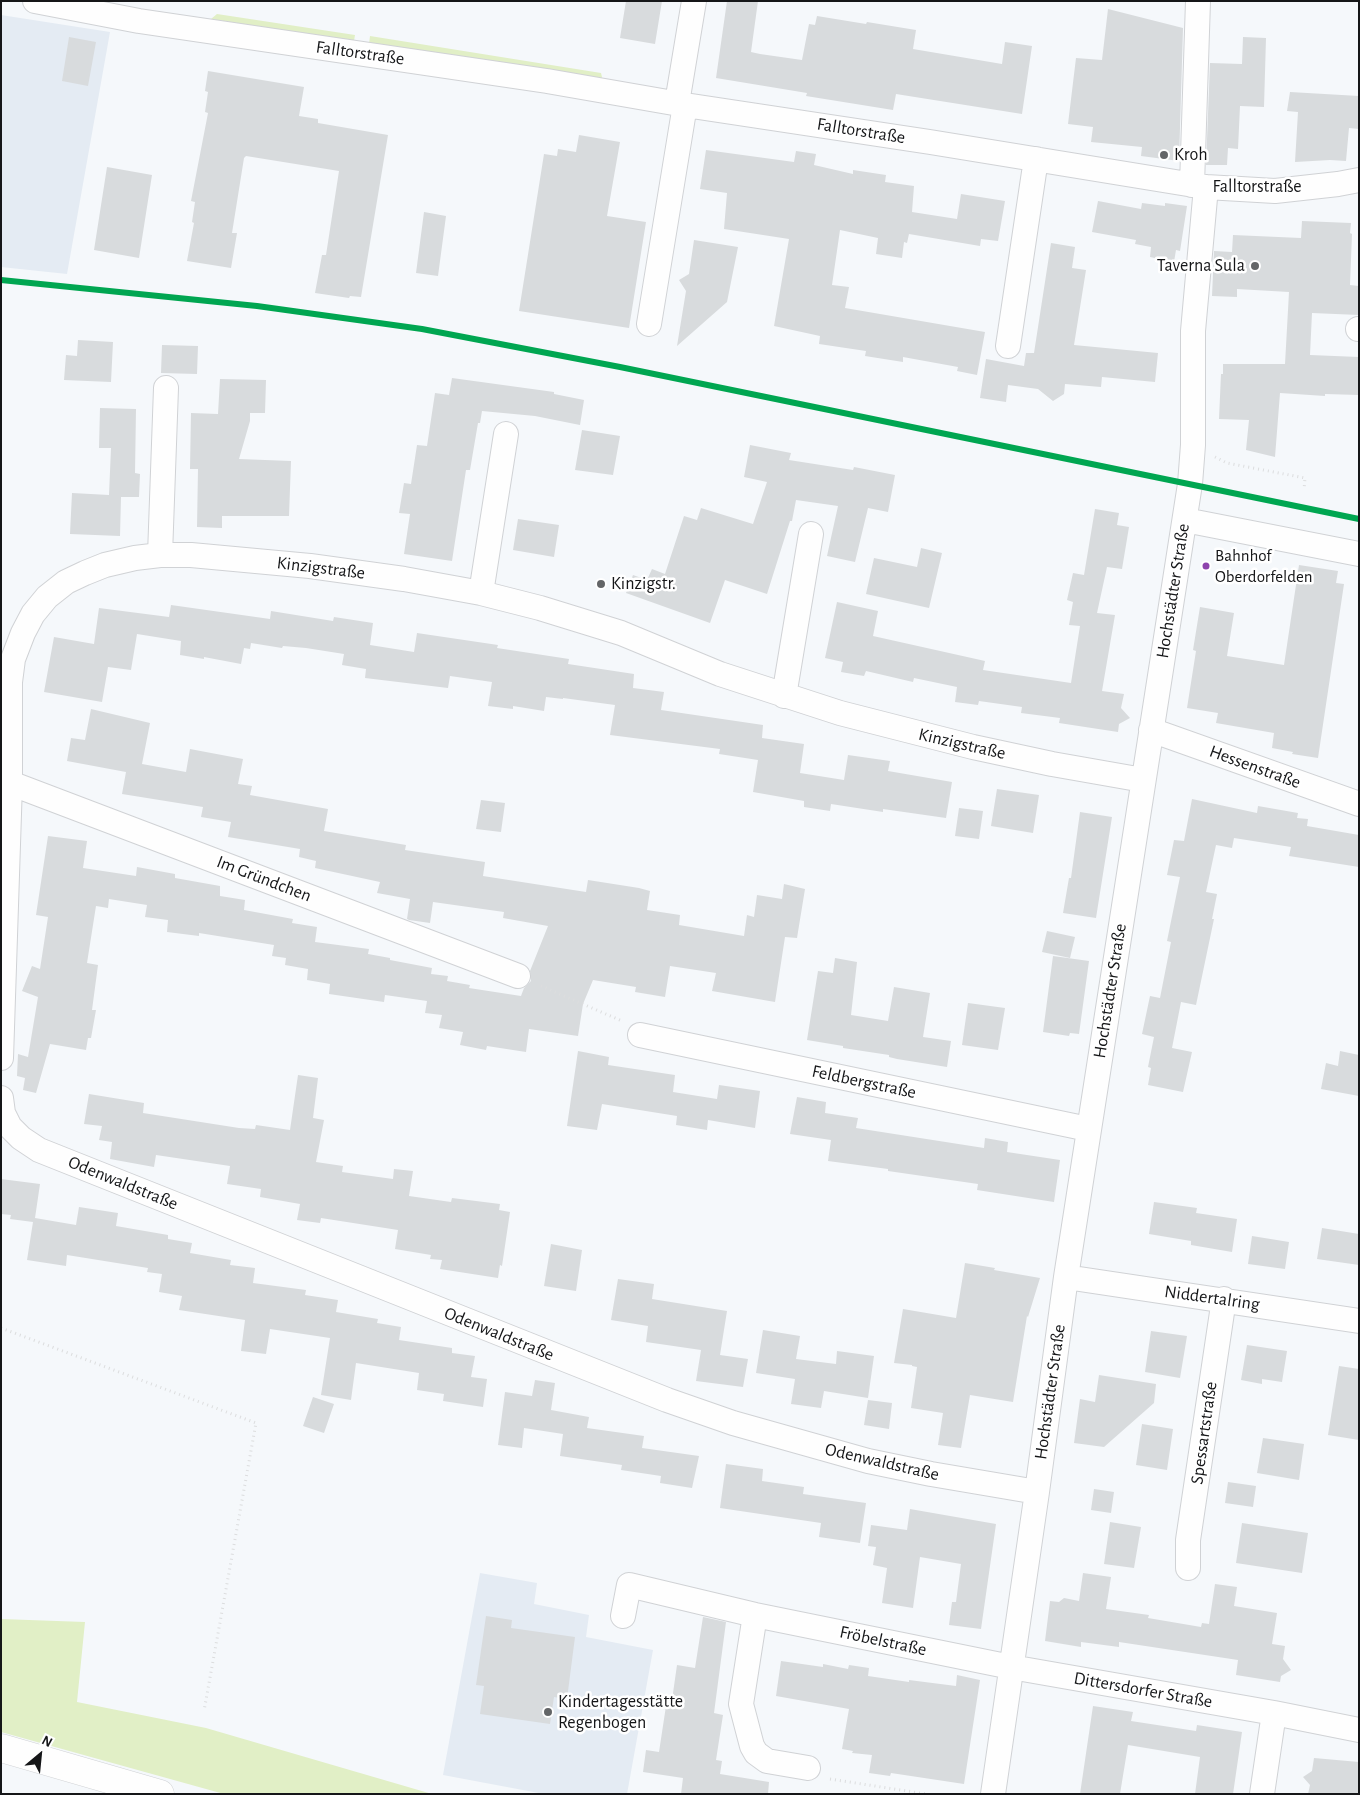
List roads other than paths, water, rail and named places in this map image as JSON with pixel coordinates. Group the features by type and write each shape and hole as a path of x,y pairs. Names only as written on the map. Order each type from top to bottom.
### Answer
{"main road":[{"path":"1,1748 160,1794"}],"street":[{"name":"Falltorstraße","path":"35,1 139,20 538,79 681,104 1199,186 1275,190 1359,180"},
{"path":"649,324 694,1"},
{"name":"Hochstädter Straße","path":"993,1794 1088,1129 1185,520 1193,445 1193,331 1199,186 1198,1"},
{"path":"1008,346 1036,159"},
{"path":"160,555 166,388"},
{"path":"480,593 506,434"},
{"path":"1185,520 1359,554"},
{"path":"784,696 811,534"},
{"name":"Kinzigstraße","path":"10,782 10,682 13,659 33,614 47,597 66,582 105,565 135,558 160,555 191,555 310,566 404,579 480,593 556,613 621,633 720,674 784,696 875,722 973,747 1052,764 1143,780"},
{"name":"Hessenstraße","path":"1152,730 1359,804"},
{"path":"1,1058 10,782"},
{"name":"Im Gründchen","path":"10,782 518,976"},
{"name":"Feldbergstraße","path":"640,1035 1088,1129"},
{"name":"Odenwaldstraße","path":"1,1098 3,1112 10,1128 39,1150 667,1400 751,1428 868,1461 1037,1492"},
{"name":"Niddertalring","path":"1066,1276 1359,1320"},
{"name":"Spessartstraße","path":"1188,1568 1188,1540 1224,1299"},
{"name":"Fröbelstraße","path":"623,1616 628,1585 756,1615 1011,1667"},
{"path":"756,1615 741,1704 752,1746 756,1753 766,1761 808,1768"},
{"name":"Dittersdorfer Straße","path":"1011,1667 1274,1712 1359,1730"},
{"path":"1262,1794 1274,1712"}],"place":[{"name":"Kroh","path":"1164,155"},
{"name":"Taverna Sula","path":"1255,266"},
{"name":"Bahnhof Oberdorfelden","path":"1206,566"},
{"name":"Kinzigstr.","path":"601,584"},
{"name":"Kindertagesstätte Regenbogen","path":"548,1712"}]}
